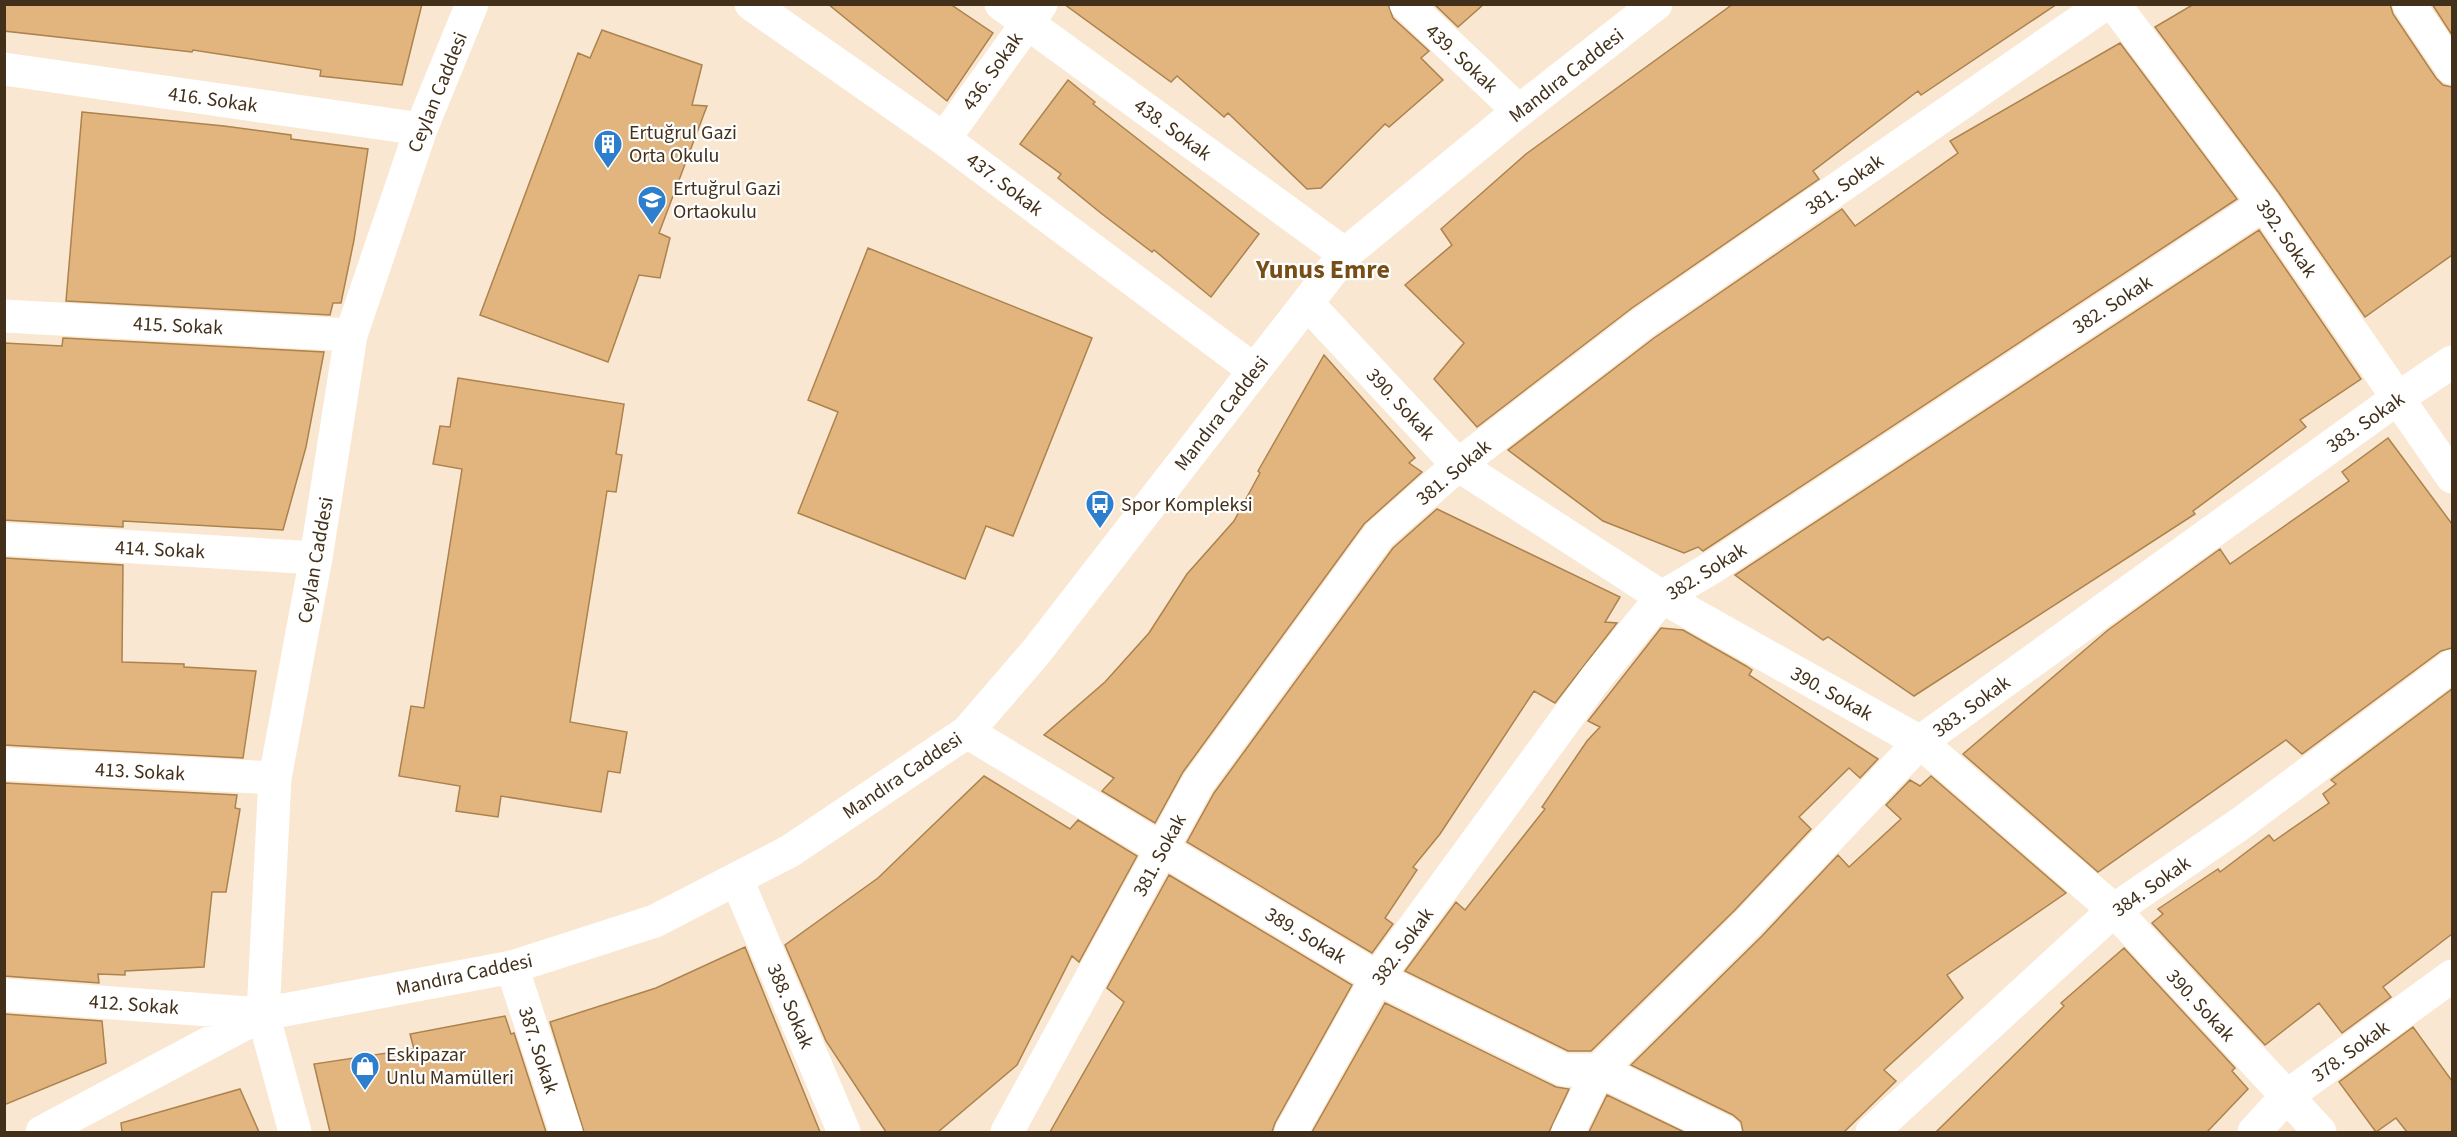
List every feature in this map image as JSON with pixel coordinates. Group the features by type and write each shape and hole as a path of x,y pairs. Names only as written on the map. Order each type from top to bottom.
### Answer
{"street":[{"name":"Ceylan Caddesi","path":"295,1132 263,1014 275,778 316,558 351,335 421,129 472,4"},
{"name":"437. Sokak","path":"751,4 944,139 1254,370"},
{"name":"439. Sokak","path":"1406,4 1519,111"},
{"name":"381. Sokak","path":"1007,1132 1198,783 1379,536 1458,465 1643,323 2105,4"},
{"name":"392. Sokak","path":"2114,4 2264,204 2452,477"},
{"path":"2409,4 2452,68"},
{"name":"Mandıra Caddesi","path":"42,1132 263,1014 512,967 655,921 737,880 790,850 967,732 1036,652 1345,254 1651,6"},
{"name":"436. Sokak","path":"944,139 1023,11"},
{"name":"438. Sokak","path":"1023,11 1345,254"},
{"name":"416. Sokak","path":"4,69 421,129"},
{"name":"382. Sokak","path":"1291,1132 1377,978 1596,678 1662,597 1713,567 2264,204"},
{"name":"390. Sokak","path":"1307,303 1458,465 1662,597 1920,742 2115,910 2320,1132"},
{"name":"415. Sokak","path":"4,316 351,335"},
{"name":"383. Sokak","path":"1568,1132 1599,1070 1748,923 1920,742 2398,398 2452,362"},
{"name":"414. Sokak","path":"4,539 316,558"},
{"name":"384. Sokak","path":"1872,1132 2115,910 2240,824 2452,666"},
{"name":"389. Sokak","path":"967,732 1164,848 1377,978 1563,1071 1599,1070 1725,1132"},
{"name":"413. Sokak","path":"4,764 275,778"},
{"name":"388. Sokak","path":"737,880 844,1132"},
{"name":"387. Sokak","path":"512,967 566,1132"},
{"name":"378. Sokak","path":"2254,1132 2286,1097 2452,976"},
{"name":"412. Sokak","path":"4,995 263,1014"}],"building":[{"path":"4,4 422,4 402,85 320,76 321,70 193,50 192,52 4,31"},
{"path":"828,4 950,4 993,33 947,101"},
{"path":"1064,4 1388,4 1393,18 1429,51 1421,58 1443,80 1389,127 1385,124 1321,188 1307,189 1228,113 1224,117 1177,76 1171,82"},
{"path":"1434,4 1484,4 1458,27"},
{"path":"1733,4 2057,4 1921,95 1918,91 1813,171 1819,179 1632,308 1477,427 1434,379 1464,343 1405,285 1452,245 1441,229 1526,154"},
{"path":"2194,4 2390,4 2393,14 2436,78 2443,85 2452,87 2452,255 2365,317 2279,193 2155,27"},
{"path":"2432,4 2452,4 2452,35"},
{"name":"Ertuğrul Gazi Orta Okulu","path":"602,30 702,65 692,105 707,106 659,233 670,238 660,278 639,275 608,362 480,315 578,53 590,58"},
{"path":"2120,43 2237,199 1703,551 1698,547 1684,553 1603,521 1508,450 1654,338 1842,209 1855,226 1958,153 1950,141"},
{"path":"1068,80 1095,102 1093,104 1259,234 1211,297 1154,250 1152,252 1102,214 1058,178 1061,174 1020,144"},
{"path":"82,112 224,126 291,135 291,139 368,149 354,240 341,303 333,303 330,315 66,301"},
{"path":"2259,230 2361,379 2300,420 2306,427 2193,511 2195,514 1914,696 1828,637 1823,640 1735,575"},
{"path":"868,248 1092,338 1013,536 986,526 965,579 798,513 838,412 808,400"},
{"path":"63,338 324,352 306,447 283,530 123,521 123,527 4,520 4,343 62,346"},
{"path":"1324,355 1415,458 1409,463 1422,472 1364,524 1183,772 1155,823 1102,791 1114,778 1044,735 1105,682 1149,633 1187,574 1234,521 1260,473 1258,471"},
{"path":"458,378 624,404 616,454 622,455 616,492 607,491 570,722 627,732 620,773 608,771 601,812 501,796 498,817 456,811 460,786 399,776 411,706 424,708 462,469 433,464 440,426 450,427"},
{"path":"2388,438 2452,524 2452,648 2441,651 2302,754 2286,740 2098,872 1963,754 2108,630 2220,549 2230,564 2349,481 2342,472"},
{"path":"1437,509 1620,597 1605,622 1617,623 1555,703 1534,691 1440,834 1413,867 1417,870 1385,918 1393,924 1372,953 1187,842 1214,793 1393,548"},
{"path":"4,558 123,565 122,662 184,664 184,667 256,671 243,758 4,745"},
{"path":"1661,628 1683,630 1746,666 1752,670 1749,675 1878,759 1860,778 1849,768 1799,817 1811,829 1735,910 1591,1051 1568,1051 1405,971 1456,902 1465,910 1545,809 1542,807 1587,741 1600,727 1588,721"},
{"path":"2452,689 2452,934 2383,987 2391,997 2342,1033 2319,1003 2265,1045 2152,923 2163,914 2158,909 2218,869 2220,872 2269,835 2274,841 2329,803 2323,794 2336,784 2331,780"},
{"path":"984,776 1070,829 1078,820 1137,856 1079,962 1072,956 1017,1065 938,1132 886,1132 826,1041 785,945 878,878"},
{"path":"1931,776 2066,893 1947,975 1963,998 1884,1070 1896,1081 1844,1132 1743,1132 1741,1122 1733,1115 1631,1065 1762,936 1838,855 1849,867 1901,819 1886,805 1910,780 1920,786"},
{"path":"4,783 237,795 235,808 240,809 226,892 212,892 204,967 125,971 125,975 98,974 99,983 4,976"},
{"path":"1169,875 1352,985 1272,1132 1050,1132 1124,1002 1107,988"},
{"path":"745,947 820,1132 584,1132 550,1022 656,988"},
{"path":"2124,948 2235,1068 2232,1071 2248,1089 2207,1132 1936,1132 2064,1006 2061,1003"},
{"path":"1385,1003 1556,1087 1569,1089 1549,1132 1312,1132"},
{"path":"4,1014 102,1021 106,1063 4,1105"},
{"path":"505,1016 511,1034 514,1033 546,1132 330,1132 314,1064 414,1049 410,1034"},
{"path":"2413,1027 2452,1081 2452,1132 2407,1132 2396,1118 2376,1132 2339,1082"},
{"path":"240,1089 259,1132 122,1132 121,1123"},
{"path":"1607,1095 1684,1132 1589,1132"}],"place":[{"name":"Ertuğrul Gazi Orta Okulu","path":"608,170"},
{"name":"Ertuğrul Gazi Ortaokulu","path":"652,226"},
{"name":"Spor Kompleksi","path":"1100,530"},
{"name":"Eskipazar Unlu Mamülleri","path":"365,1092"}],"district":[{"name":"Yunus Emre","path":"1323,269"}]}
